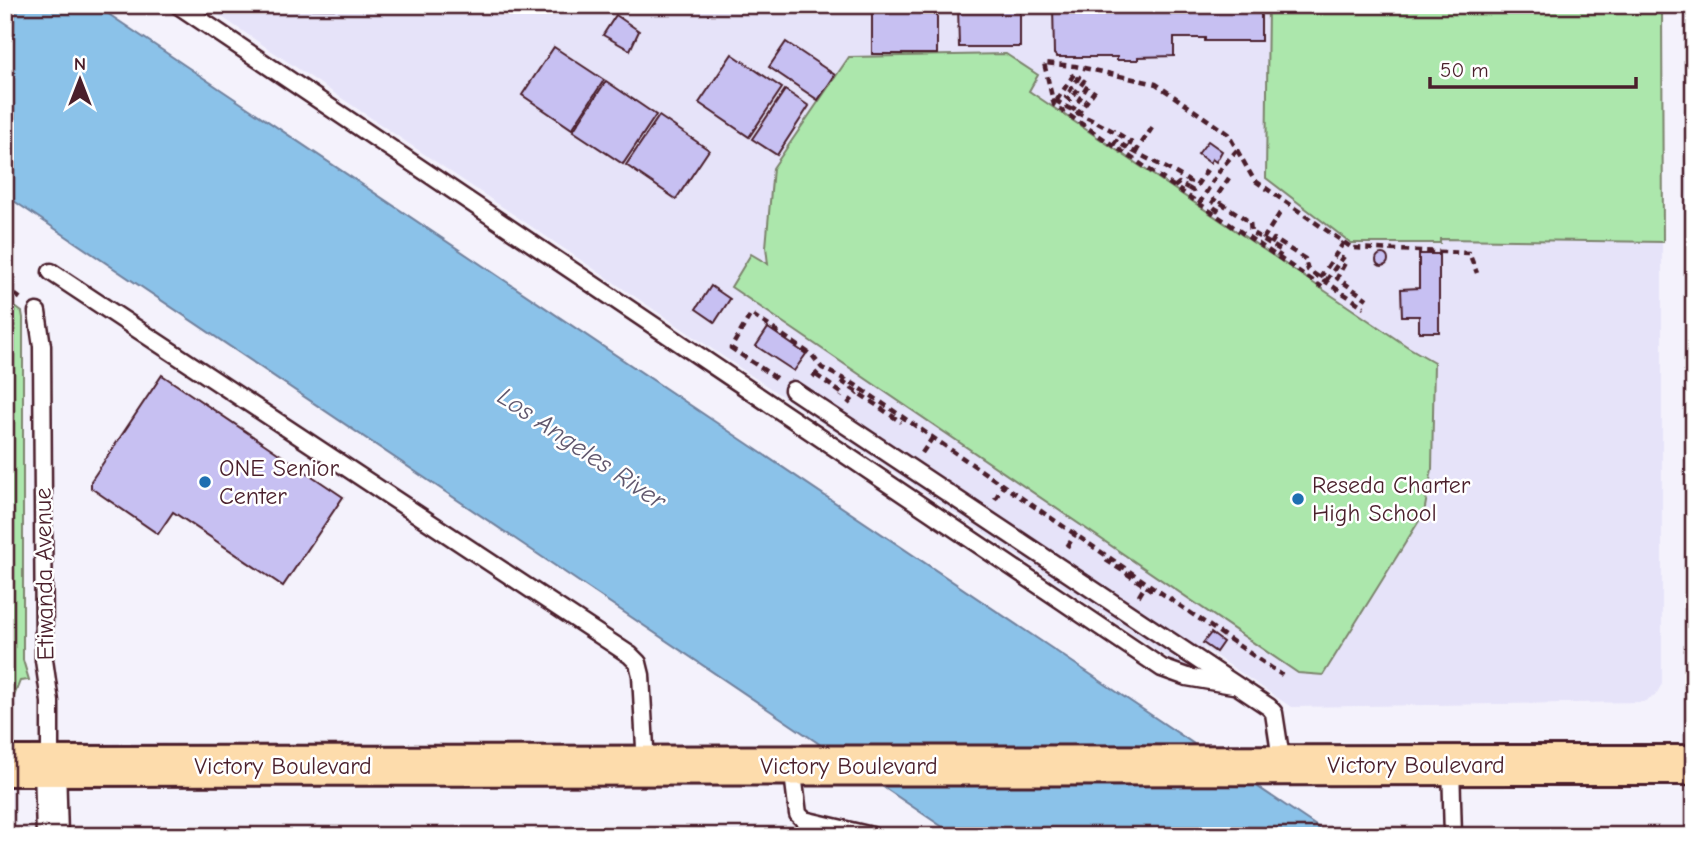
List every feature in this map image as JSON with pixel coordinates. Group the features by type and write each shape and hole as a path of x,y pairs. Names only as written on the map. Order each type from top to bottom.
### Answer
{"main road":[{"name":"Victory Boulevard","path":"5,766 1694,765"}],"street":[{"name":"Etiwanda Avenue","path":"50,766 52,836"}],"lane":[{"path":"178,5 1162,668 1186,677 1233,685"},
{"path":"51,272 629,655 638,663 641,674 646,766"},
{"name":"Etiwanda Avenue","path":"37,312 42,346 44,660 50,702 50,766"},
{"path":"793,390 1193,655 1274,713 1299,765"},
{"path":"1451,765 1453,836"},
{"path":"777,766 798,814 804,820 872,836"}],"path":[{"path":"1322,287 1054,105 1044,64 1075,66 1156,84 1228,134 1254,180 1352,248 1469,253 1477,273"},
{"path":"1054,99 1074,74 1079,77 1066,97 1070,100 1084,81 1088,85 1075,113"},
{"path":"1075,113 1095,90"},
{"path":"1054,99 1075,113 1098,120 1131,142 1128,148"},
{"path":"1135,153 1154,125"},
{"path":"1113,145 1116,141 1182,177 1190,183 1188,188"},
{"path":"1199,204 1222,167 1237,150"},
{"path":"1174,187 1179,183 1193,191 1209,167"},
{"path":"1229,178 1211,205 1217,210 1221,203 1250,222 1251,232 1282,251 1278,257"},
{"path":"1263,239 1280,213"},
{"path":"1271,244 1274,239 1305,259 1308,270 1364,307"},
{"path":"1323,279 1344,242"},
{"path":"1323,279 1342,258 1346,261 1337,278 1367,299"},
{"path":"822,368 793,390 731,348 751,314 812,355 822,368 901,422"},
{"path":"835,376 854,384 1282,674"},
{"path":"1106,560 1156,593"}],"shaded area":[{"name":"Reseda Charter High School","path":"204,5 1662,5 1662,684 1655,696 1643,702 1291,707 1204,648 1188,671"}],"green space":[{"path":"1268,5 1662,5 1663,242 1440,239 1440,243 1351,243 1266,178"},
{"path":"1006,54 1038,75 1029,91 1434,362 1432,469 1424,513 1323,675 1298,673 731,287 751,254 768,264 766,247 773,168 849,57"},
{"path":"5,234 13,239 7,301 22,312 23,318 23,660 29,680 20,681 14,696 5,702"}],"water":[{"name":"Los Angeles River","path":"5,5 95,5 1331,836 956,836 5,195"}],"building":[{"path":"282,5 342,5 342,9 282,8"},
{"path":"872,5 937,5 937,54 872,54"},
{"path":"958,5 1020,5 1020,47 959,47"},
{"path":"1053,5 1261,5 1261,41 1174,38 1174,56 1138,57 1138,60 1117,60 1117,57 1057,57 1054,54"},
{"path":"616,15 639,31 630,50 603,35"},
{"path":"786,42 835,75 818,100 769,67"},
{"path":"554,47 604,80 572,129 522,95"},
{"path":"732,54 782,88 749,137 699,103"},
{"path":"606,81 656,115 623,164 573,131"},
{"path":"785,90 809,106 777,155 752,139"},
{"path":"659,116 709,150 676,199 626,165"},
{"path":"1208,141 1222,151 1216,162 1212,159 1210,163 1198,154"},
{"path":"1382,254 1388,260 1382,266 1376,260"},
{"path":"1419,254 1439,254 1439,332 1419,332 1419,316 1402,316 1401,289 1419,288"},
{"path":"711,286 730,299 715,322 696,309"},
{"path":"768,328 806,354 794,371 756,346"},
{"name":"ONE Senior Center","path":"162,375 343,497 283,586 173,512 158,534 91,488 91,481"},
{"path":"1211,633 1223,642 1216,652 1203,643"}],"place":[{"name":"ONE Senior Center","path":"205,482"},
{"name":"Reseda Charter High School","path":"1298,499"}]}
